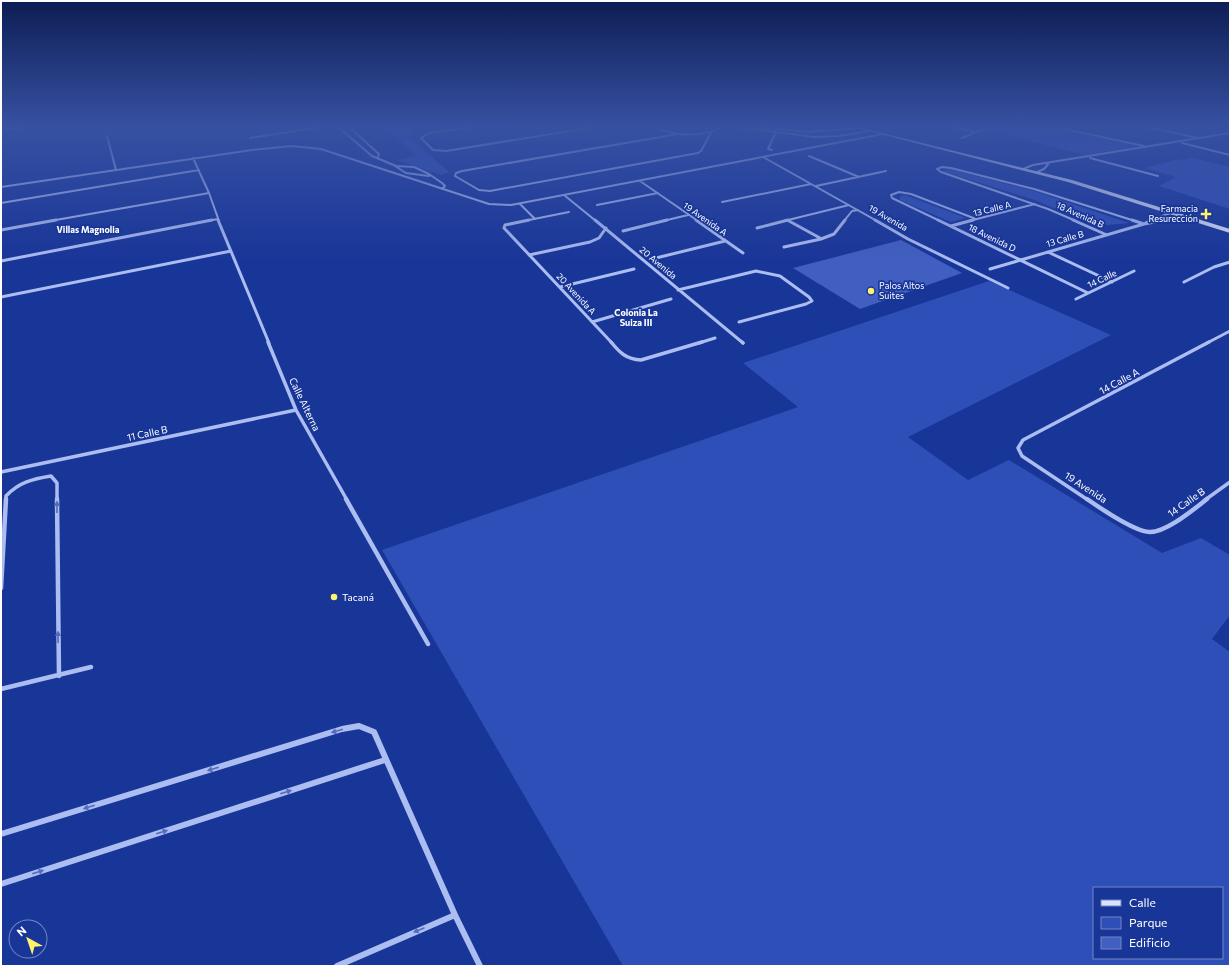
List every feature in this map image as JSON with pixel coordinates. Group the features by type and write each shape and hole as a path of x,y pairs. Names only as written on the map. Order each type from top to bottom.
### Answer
{"street":[{"path":"1,186 101,172"},
{"path":"1,203 186,172"},
{"name":"Calle Alterna","path":"200,172 210,193 218,219 296,410 428,644"},
{"path":"389,172 442,190 500,206 520,204 682,172"},
{"path":"407,172 429,176 445,186 442,190"},
{"path":"426,172 429,176"},
{"path":"459,172 456,173 455,176 479,190 490,191 593,172"},
{"name":"19 Avenida","path":"790,172 908,239 1008,288"},
{"path":"847,172 859,177"},
{"path":"816,186 881,172"},
{"name":"18 Avenida B","path":"941,172 1035,204 1108,235"},
{"name":"18 Avenida B","path":"967,172 1034,189 1144,224"},
{"path":"1037,172 1173,212 1230,231"},
{"path":"1144,172 1158,176"},
{"name":"19 Avenida A","path":"640,180 743,253"},
{"path":"722,202 811,184"},
{"name":"18 Avenida D","path":"976,219 905,193 898,192 891,195 892,198 1088,293"},
{"path":"1,230 210,193"},
{"path":"596,205 658,193"},
{"name":"20 Avenida","path":"564,195 606,228 743,343"},
{"path":"520,204 535,219 569,212"},
{"name":"13 Calle A","path":"951,226 1035,204"},
{"path":"757,228 849,205"},
{"path":"784,247 821,239 834,234 852,211 858,210"},
{"name":"13 Calle B","path":"1144,224 1173,212"},
{"path":"622,231 688,215"},
{"name":"13 Calle B","path":"990,269 1144,224 1156,223 1182,215"},
{"path":"1,261 218,219"},
{"name":"20 Avenida A","path":"535,219 510,224 504,228 560,286 622,356 641,360 715,338"},
{"path":"789,221 821,239"},
{"path":"529,255 590,242 599,238 606,228"},
{"path":"656,258 725,241"},
{"path":"1,297 231,251"},
{"path":"1048,252 1112,282"},
{"path":"1184,282 1214,267 1230,262"},
{"path":"560,286 634,268"},
{"path":"678,290 756,271 780,276 809,297 812,301 806,304 739,322"},
{"name":"14 Calle","path":"1076,299 1134,271"},
{"path":"592,322 671,299"},
{"name":"14 Calle A","path":"1018,448 1023,440 1230,331"},
{"name":"11 Calle B","path":"1,472 296,410"},
{"name":"19 Avenida","path":"1018,448 1022,456 1129,526 1150,533"},
{"path":"1,588 6,496 13,487 32,479 51,476 57,483 58,676"},
{"name":"14 Calle B","path":"1150,533 1166,527 1230,482"},
{"path":"1,690 91,667"},
{"path":"1,834 342,729 359,726 374,732 385,760 479,966"},
{"path":"1,884 385,760"},
{"path":"337,966 455,915"}],"green space":[{"path":"433,172 449,172 442,175"},
{"path":"946,172 961,172 1034,191 1129,223 1107,225 1097,222 1089,223 1035,200"},
{"path":"1159,172 1230,172 1230,209 1159,186 1176,177"},
{"path":"905,195 966,218 951,222 900,200 900,196"},
{"path":"989,281 1111,335 908,437 968,480 1009,460 1162,553 1201,538 1230,555 1230,615 1212,639 1230,652 1230,966 623,966 382,550 798,407 743,363"}],"building":[{"name":"Palos Altos Suites","path":"901,240 962,273 860,309 793,268"}],"place":[{"name":"Farmacia Resurección","path":"1206,214"},
{"name":"Palos Altos Suites","path":"871,291"},
{"name":"Tacaná","path":"334,597"}],"district":[{"name":"Villas Magnolia","path":"88,230"},
{"name":"Colonia La Suiza III","path":"636,318"}]}
